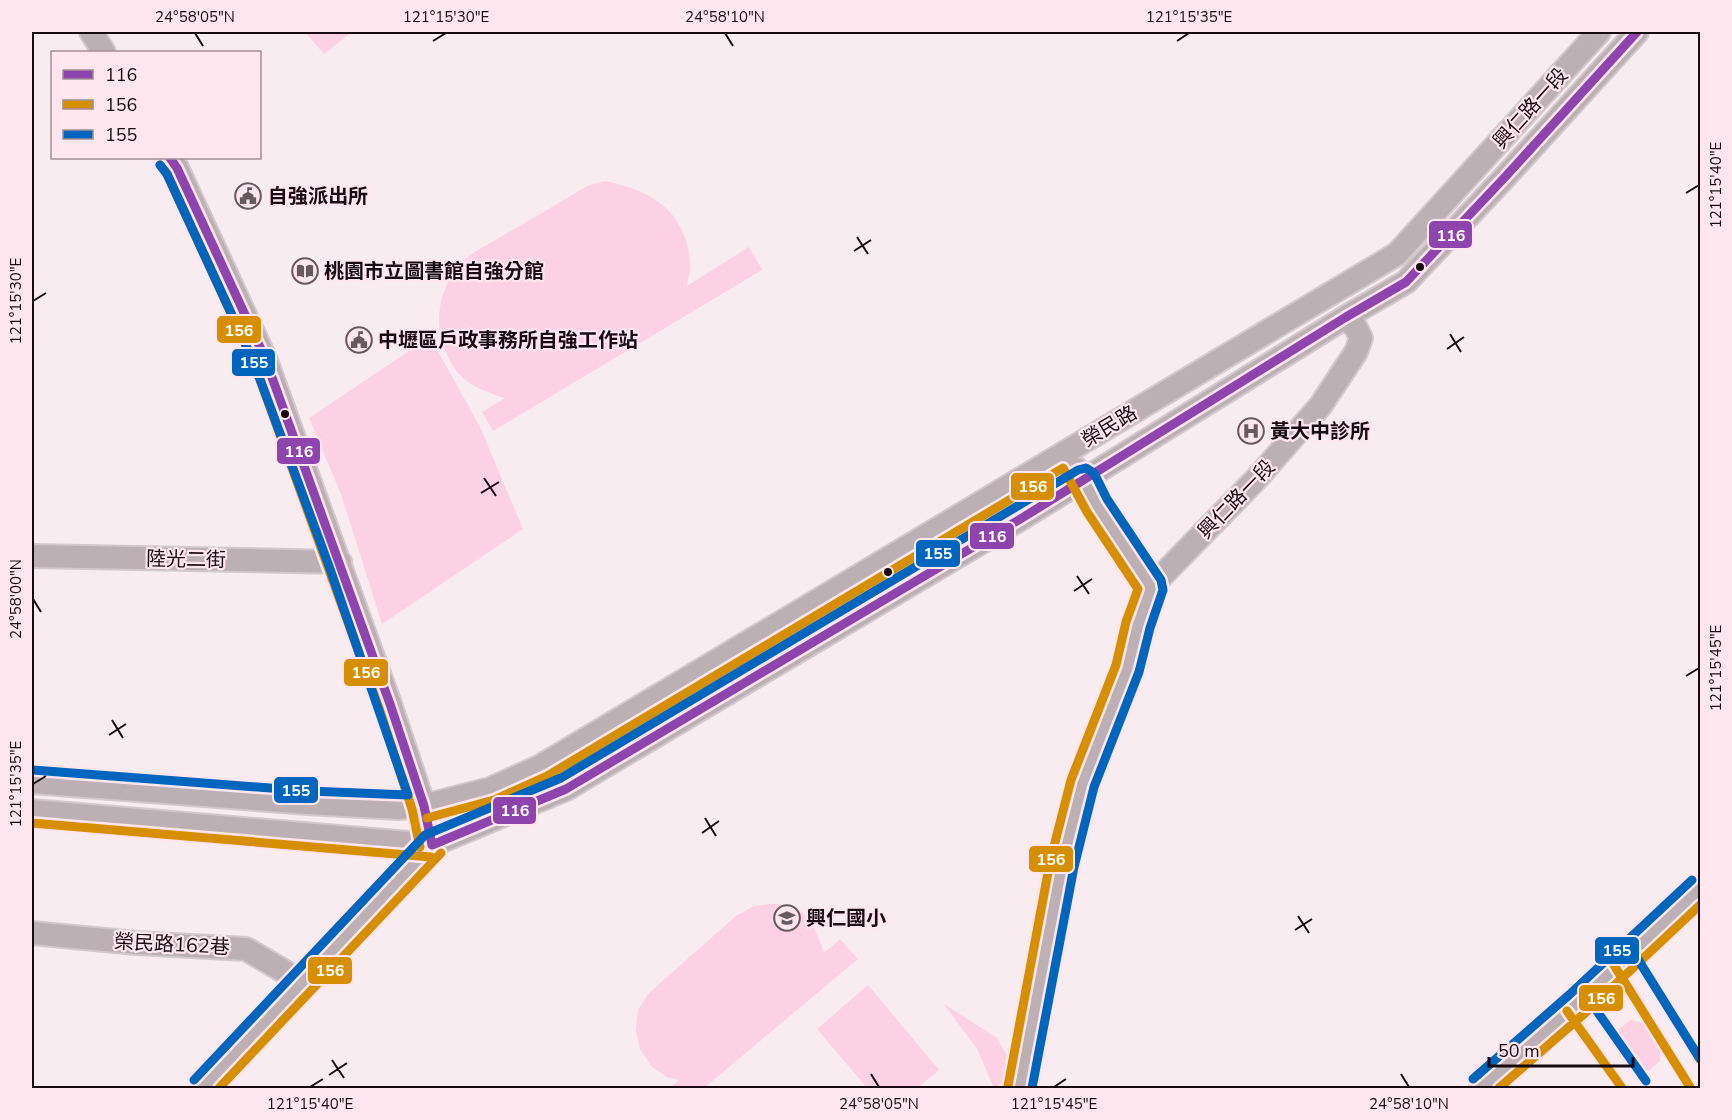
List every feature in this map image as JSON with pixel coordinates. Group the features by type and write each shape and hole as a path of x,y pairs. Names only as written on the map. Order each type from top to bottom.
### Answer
{"street":[{"path":"91,32 103,51"},
{"name":"興仁路一段","path":"1323,298 1397,254 1599,32"},
{"name":"興仁路一段","path":"1020,1089 1068,840 1083,783 1127,669 1151,587 1260,475 1320,405 1356,352 1361,338 1346,316 1406,282 1637,32"},
{"path":"32,811 432,845 424,806 340,561 265,358 177,168 171,159"},
{"name":"榮民路","path":"32,782 398,808 424,806 490,789 541,766 1323,298"},
{"name":"榮民路","path":"203,1089 432,845 566,789 1084,480 1346,316"},
{"path":"1067,451 1097,505 1151,587"},
{"name":"陸光二街","path":"32,556 340,561"},
{"path":"1481,1089 1701,889"},
{"name":"榮民路162巷","path":"32,933 136,943 246,949 304,983"}],"shaded area":[{"path":"305,32 352,32 324,54"},
{"path":"605,181 645,194 666,208 675,218 682,230 689,254 690,272 687,286 749,247 762,270 493,431 482,412 505,398 474,386 459,374 443,344 439,314 447,284 458,266 473,253 587,186"},
{"path":"430,337 480,427 523,529 382,624 341,494 309,418"},
{"path":"789,905 804,914 816,932 824,953 840,939 858,959 704,1088 670,1088 679,1080 667,1077 652,1067 640,1049 636,1030 638,1010 649,993 736,916 754,906"},
{"path":"868,985 939,1070 917,1088 867,1088 817,1029"},
{"path":"944,1004 997,1038 1017,1073 994,1088 977,1049"},
{"path":"1630,1020 1644,1023 1661,1046 1660,1061 1646,1073 1631,1069 1616,1047 1615,1033"}],"transit line":[{"name":"116","path":"171,159 177,168 265,358 390,704 424,806 432,845 566,789 1022,518 1406,282 1637,32"},
{"name":"156","path":"160,165 167,174 254,363 379,708 412,809 420,847"},
{"name":"155","path":"33,770 309,791 408,795 329,566 254,363 167,174 160,165"},
{"name":"156","path":"427,818 494,800 547,776 1063,468 1087,512 1138,589 1126,622 1116,665 1071,780 1050,862 1008,1086"},
{"name":"155","path":"194,1080 425,835 561,778 1078,470 1086,468 1094,473 1107,499 1161,580 1163,590 1150,628 1139,672 1094,787 1074,867 1032,1088"},
{"name":"156","path":"32,823 431,857"},
{"name":"156","path":"219,1088 441,853"},
{"name":"155","path":"1473,1079 1569,995 1692,880"},
{"name":"156","path":"1499,1088 1585,1013 1700,905"},
{"name":"155","path":"1634,953 1700,1059"},
{"name":"156","path":"1614,965 1690,1087"},
{"name":"155","path":"1587,997 1646,1081"},
{"name":"156","path":"1567,1011 1622,1088"}],"place":[{"name":"自強派出所","path":"248,196"},
{"name":"桃園市立圖書館自強分館","path":"305,271"},
{"name":"中壢區戶政事務所自強工作站","path":"359,340"},
{"name":"黃大中診所","path":"1251,431"},
{"name":"興仁國小","path":"787,918"}]}
